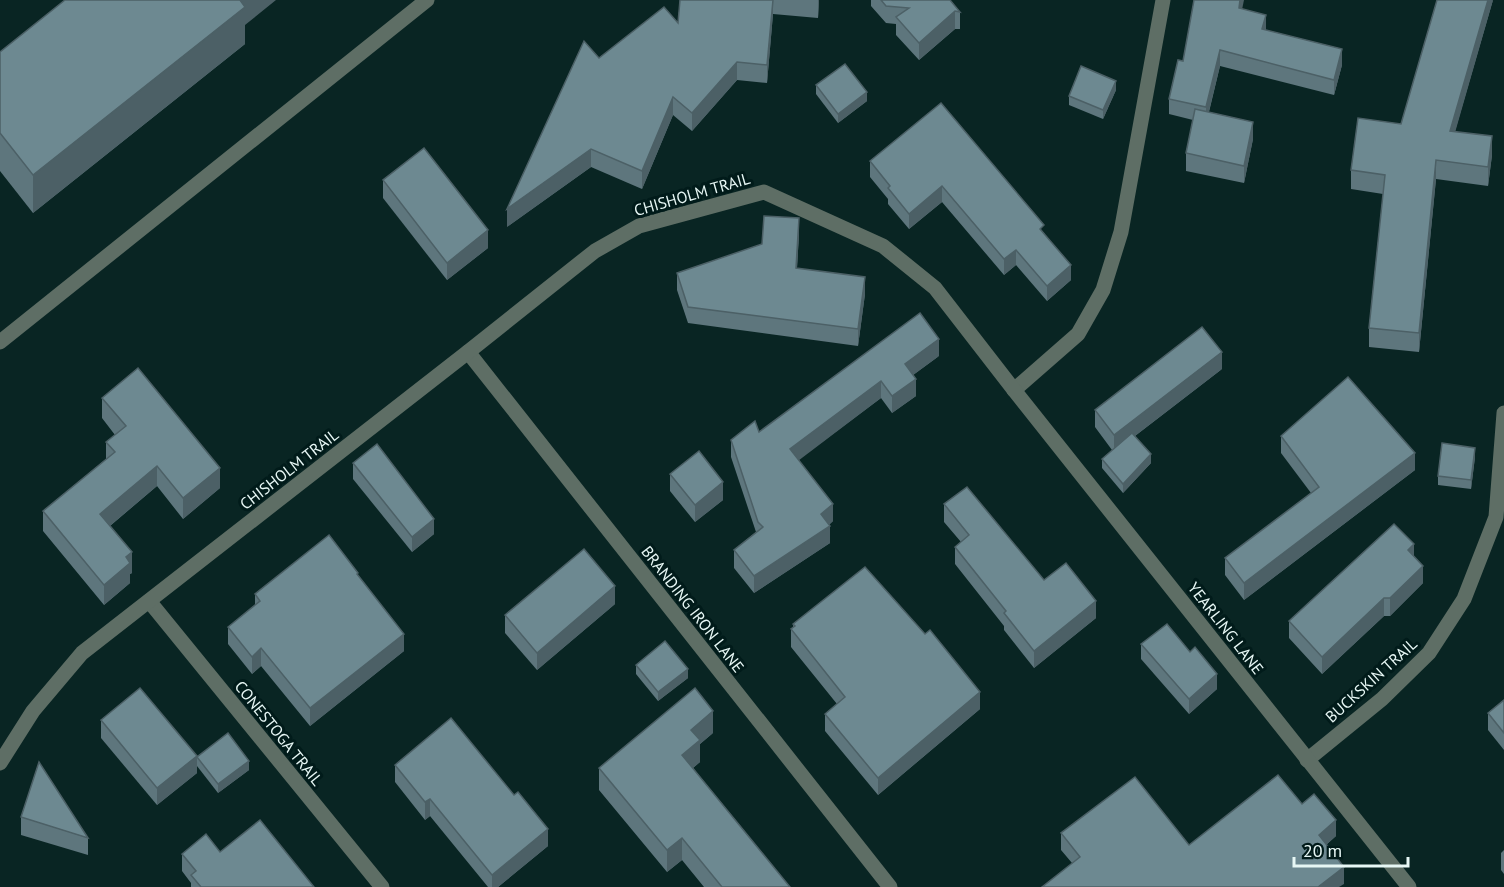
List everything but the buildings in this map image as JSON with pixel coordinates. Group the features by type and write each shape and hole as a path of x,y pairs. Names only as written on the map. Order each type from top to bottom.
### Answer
{"street":[{"path":"0,342 427,0"},
{"path":"1014,390 1078,334 1102,290 1121,232 1163,0"},
{"name":"CHISHOLM TRAIL","path":"0,763 33,711 82,653 595,251 639,226 764,192 883,246 935,288 1014,390"},
{"name":"BRANDING IRON LANE","path":"468,352 891,887"},
{"name":"YEARLING LANE","path":"1014,390 1409,887"},
{"name":"BUCKSKIN TRAIL","path":"1307,760 1382,699 1429,653 1464,599 1496,516 1504,413"},
{"name":"CONESTOGA TRAIL","path":"149,601 382,887"}]}
